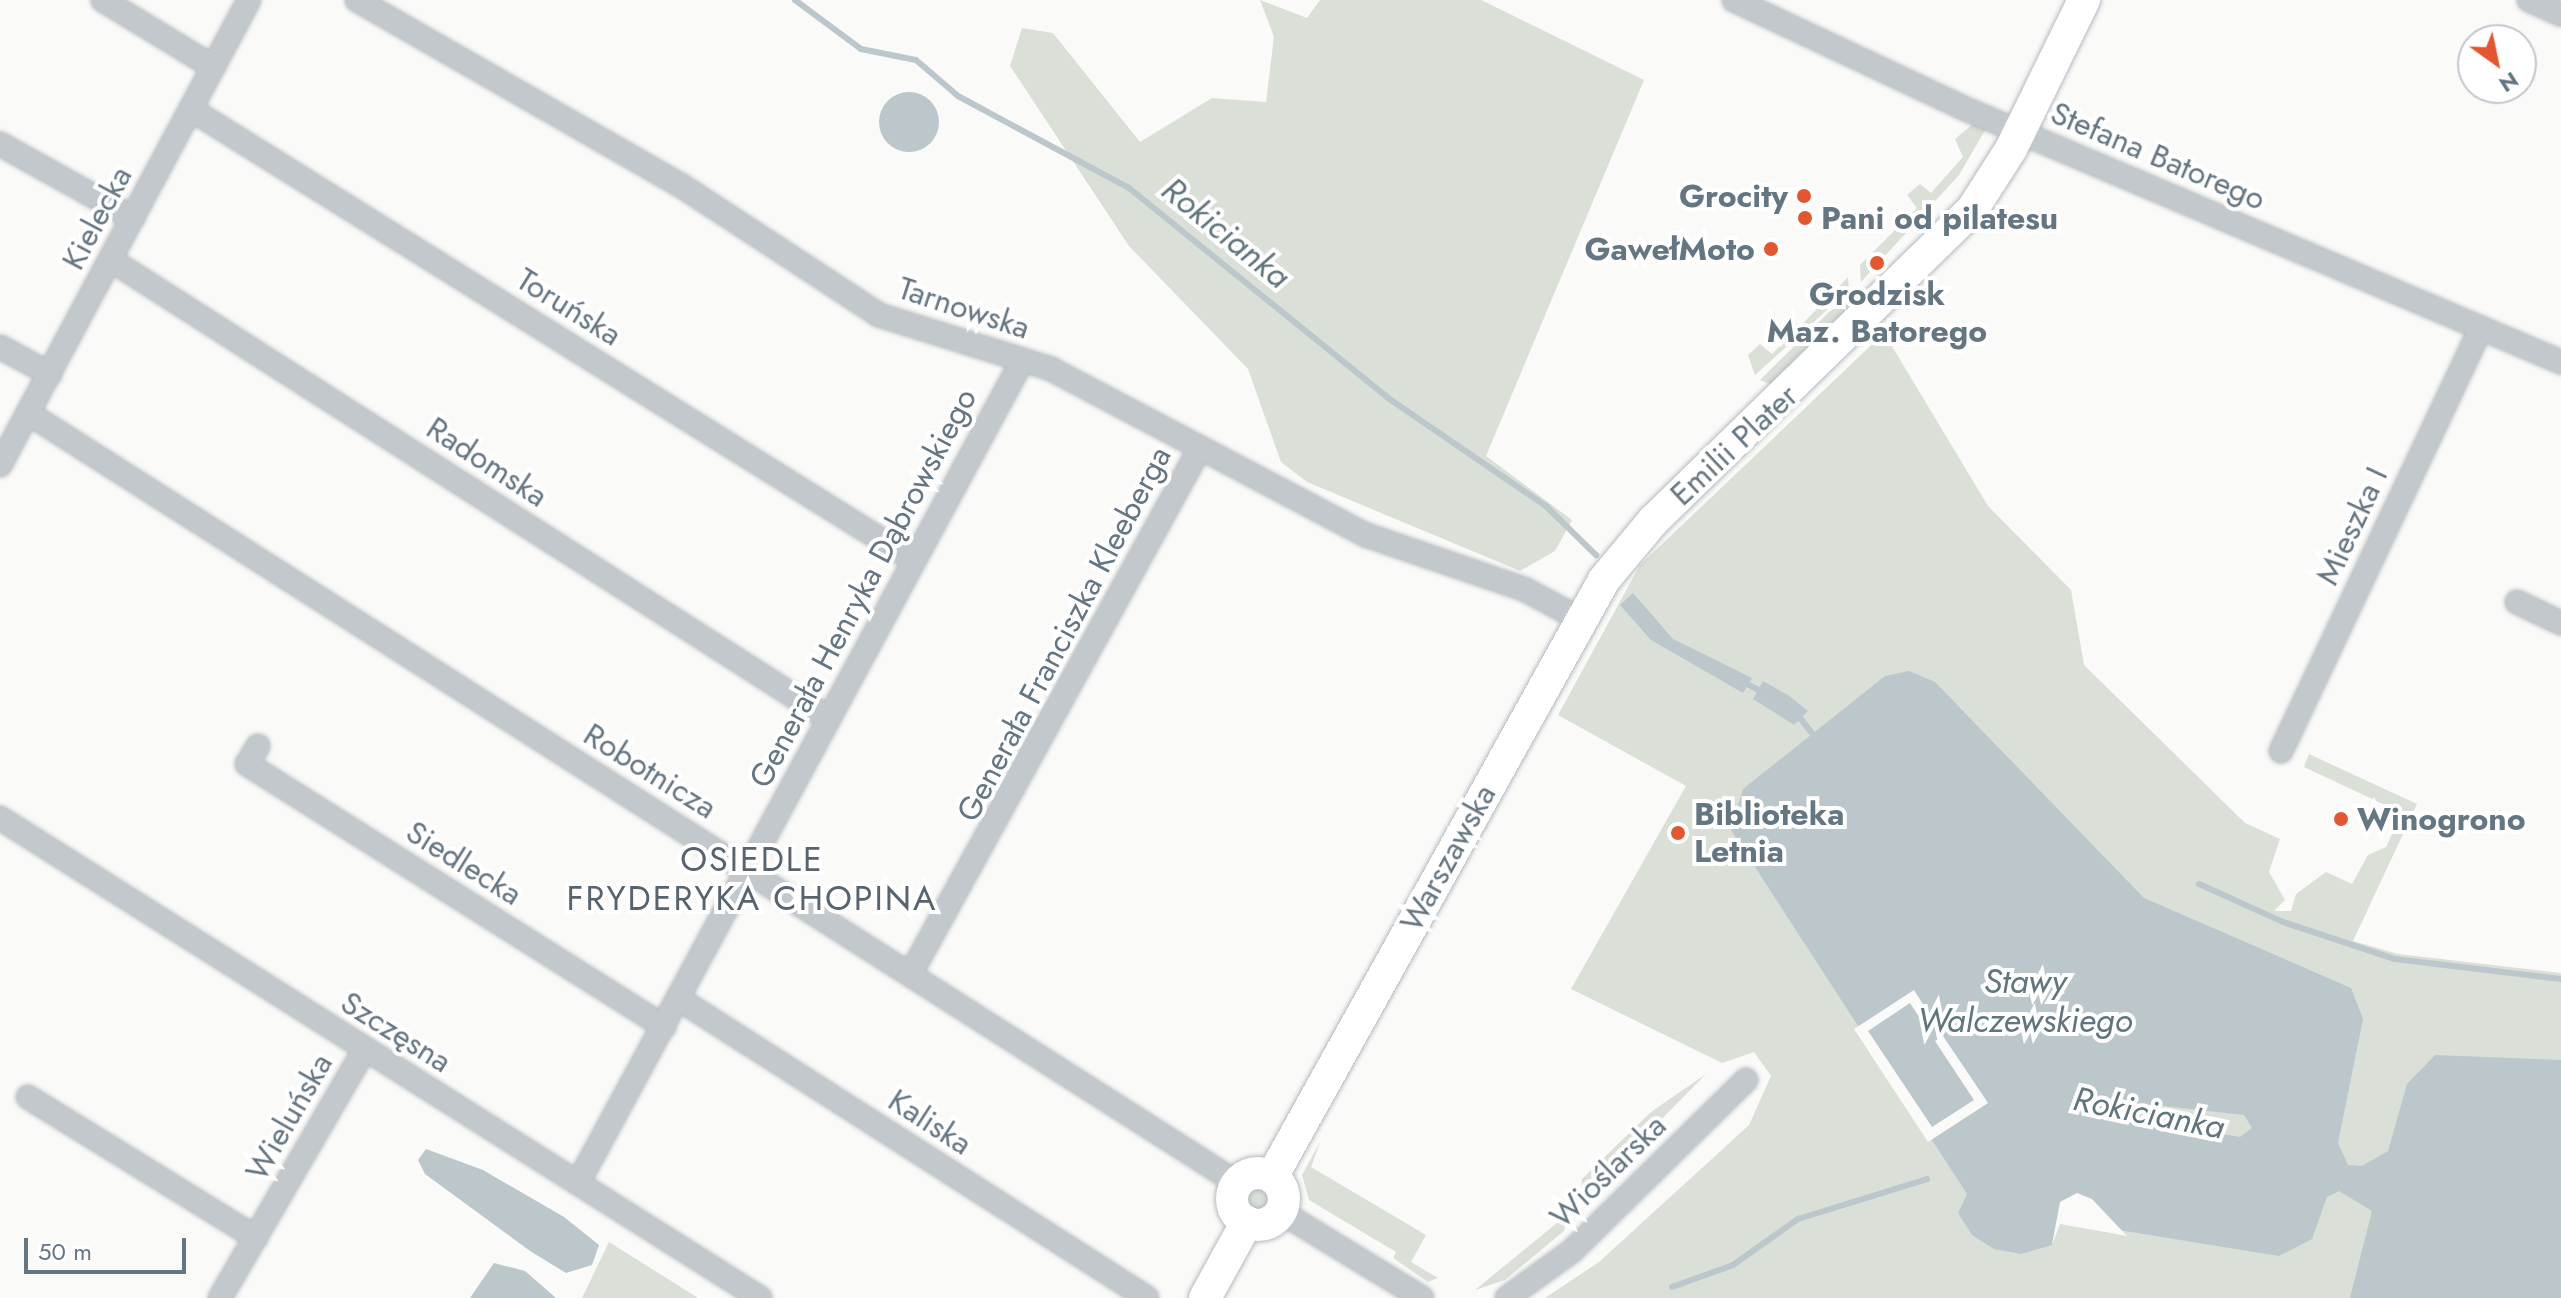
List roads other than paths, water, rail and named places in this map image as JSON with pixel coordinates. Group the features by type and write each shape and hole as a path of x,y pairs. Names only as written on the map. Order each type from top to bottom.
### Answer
{"street":[{"path":"103,0 213,67"},
{"name":"Kielecka","path":"0,465 249,0"},
{"name":"Tarnowska","path":"357,0 682,186 857,303 1058,372 1199,450 1366,535 1524,589 1580,619"},
{"name":"Stefana Batorego","path":"1734,0 2021,131 2561,362"},
{"name":"Emilii Plater","path":"1632,544 1946,241 2021,131 2084,0"},
{"path":"2529,0 2561,14"},
{"name":"Toruńska","path":"192,110 912,559"},
{"path":"0,144 133,218"},
{"name":"Radomska","path":"111,260 828,718"},
{"name":"Mieszka I","path":"2281,751 2481,328"},
{"path":"0,347 50,374"},
{"name":"Generała Henryka Dąbrowskiego","path":"578,1183 748,871 912,559 1022,361"},
{"name":"Robotnicza","path":"28,413 1237,1183"},
{"name":"Generała Franciszka Kleeberga","path":"911,973 1199,450"},
{"name":"Warszawska","path":"1272,1177 1580,619 1632,544"},
{"path":"2517,602 2561,623"},
{"name":"Siedlecka","path":"258,746 247,764 664,1027"},
{"name":"Szczęsna","path":"0,818 364,1051 760,1298"},
{"name":"Kaliska","path":"679,999 1147,1298"},
{"name":"Wieluńska","path":"220,1298 364,1051"},
{"name":"Wioślarska","path":"1507,1298 1572,1251 1746,1080"},
{"path":"28,1097 256,1238"},
{"path":"1256,1173 1272,1177 1284,1196 1281,1212 1269,1222 1247,1222 1233,1206 1237,1183 1256,1173"},
{"path":"1281,1212 1422,1298"},
{"path":"1205,1298 1247,1222"}],"water":[{"path":"909,92 930,101 939,122 930,143 909,152 888,143 879,122 888,101"},
{"path":"1633,593 1673,639 1752,678 1743,693 1651,640 1620,605"},
{"name":"Stawy Walczewskiego","path":"1909,671 1935,682 2144,898 2351,988 2363,1019 2338,1143 2348,1165 2362,1166 2388,1151 2407,1084 2435,1055 2561,1060 2561,1298 2350,1298 2372,1211 2339,1191 2327,1197 2312,1239 2279,1256 2057,1220 2052,1245 2021,1254 1994,1249 1972,1235 1958,1213 1967,1194 1731,830 1743,789 1885,676","holes":["2145,1104 2244,1115 2252,1128 2240,1137 2147,1122 2137,1113"]},
{"path":"1763,681 1808,711 1794,725 1753,699"},
{"path":"426,1149 483,1170 564,1217 599,1245 592,1265 566,1273 530,1251 425,1174 418,1160"},
{"path":"494,1263 525,1271 556,1298 470,1298"}],"waterway":[{"name":"Rokicianka","path":"795,0 861,49 916,60 958,96 1129,188 1388,398 1547,507 1596,555"},
{"name":"Rokicianka","path":"1742,681 1764,693"},
{"name":"Rokicianka","path":"1797,714 1815,737"},
{"path":"2199,884 2283,922 2395,959 2561,979"},
{"path":"1672,1287 1733,1265 1798,1219 1927,1179"}],"place":[{"name":"Grocity","path":"1804,196"},
{"name":"Pani od pilatesu","path":"1805,218"},
{"name":"GawełMoto","path":"1771,249"},
{"name":"Grodzisk Maz. Batorego","path":"1877,263"},
{"name":"Winogrono","path":"2341,819"},
{"name":"Biblioteka Letnia","path":"1678,833"}],"district":[{"name":"OSIEDLE FRYDERYKA CHOPINA","path":"752,878"}]}
